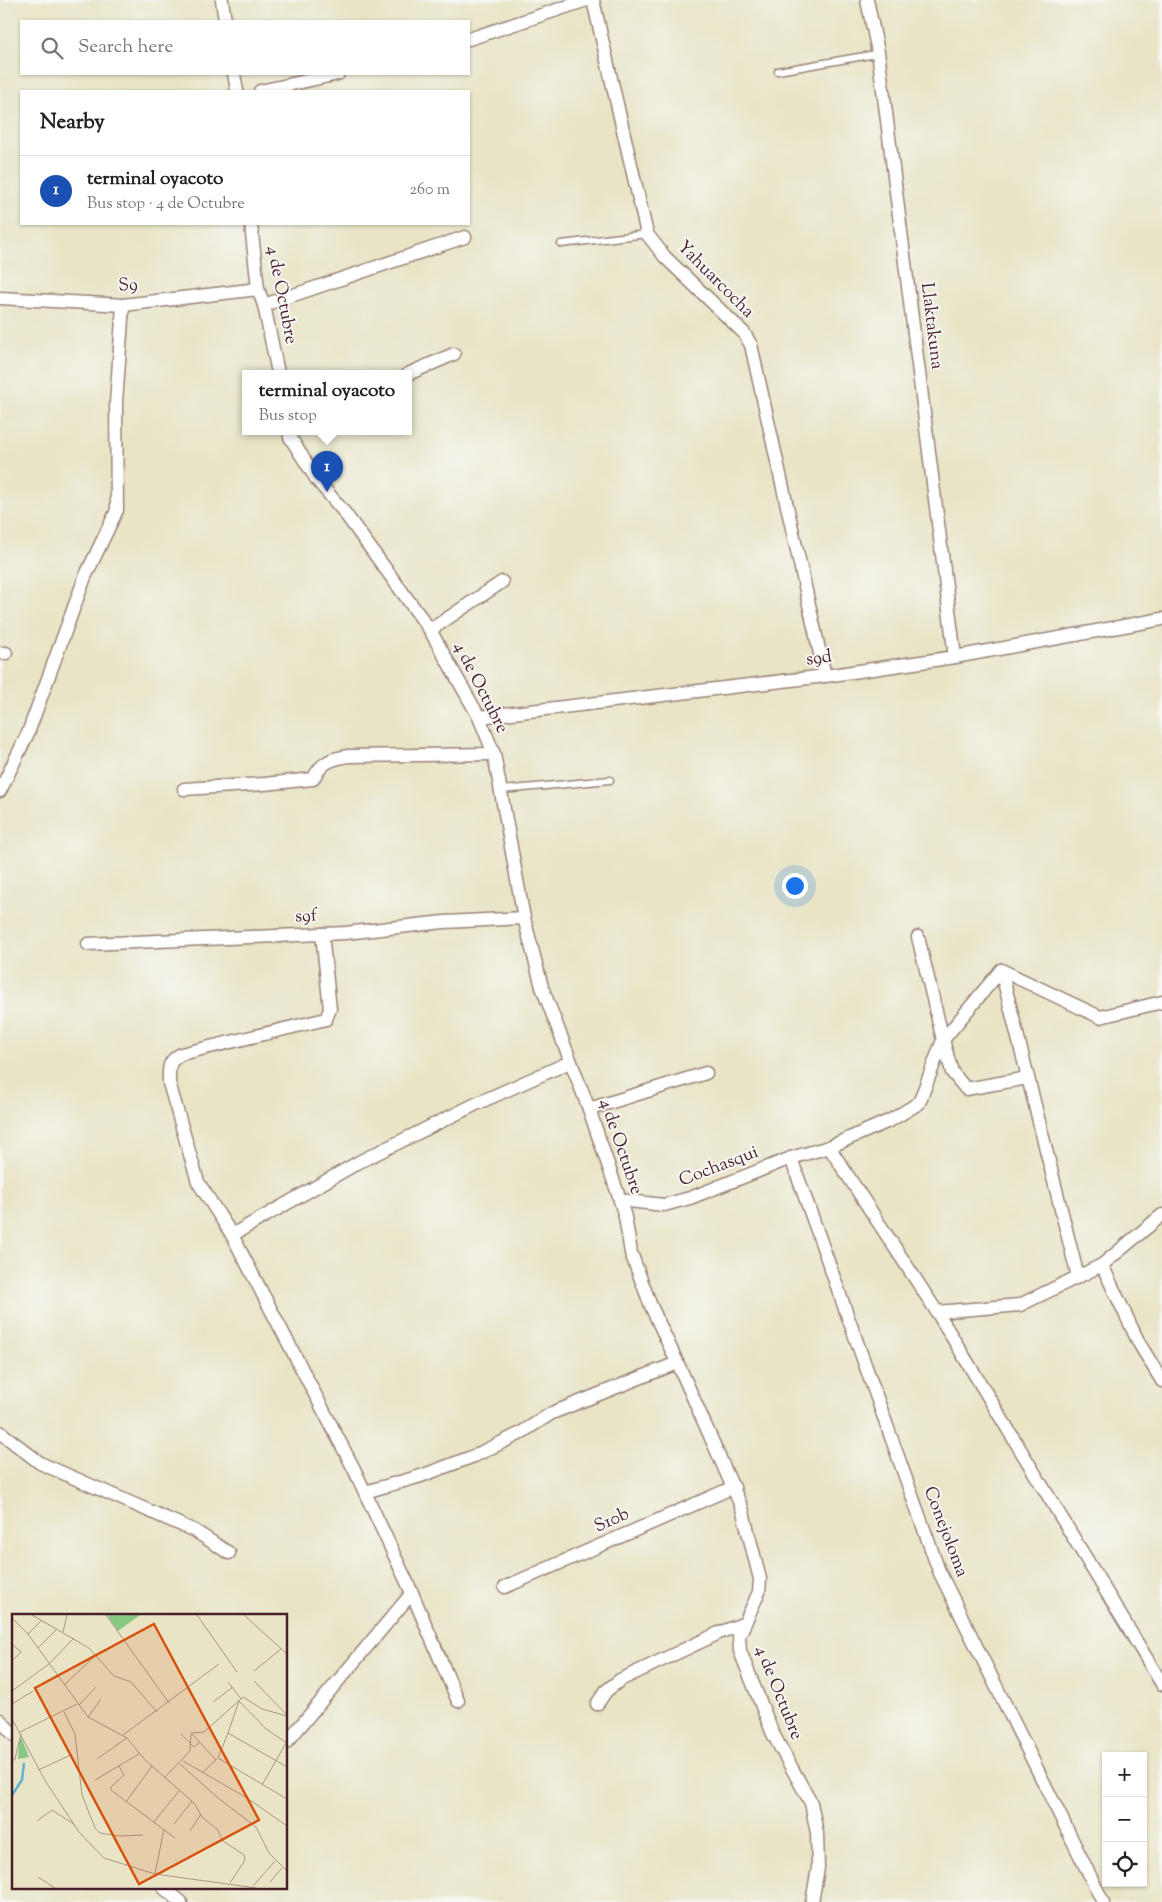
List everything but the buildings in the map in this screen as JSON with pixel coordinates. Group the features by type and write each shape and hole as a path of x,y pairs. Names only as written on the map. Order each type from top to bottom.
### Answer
{"street":[{"path":"222,0 225,20"},
{"path":"470,39 587,0"},
{"name":"Yahuarcocha","path":"592,0 647,234 665,257 744,333 751,345 825,676"},
{"name":"Llaktakuna","path":"867,0 878,52 954,657"},
{"path":"234,75 236,90"},
{"path":"265,90 333,75"},
{"name":"4 de Octubre","path":"251,225 258,289 264,305 277,370"},
{"path":"264,305 465,237"},
{"name":"S9","path":"0,298 124,305 258,289"},
{"path":"0,791 28,733 85,578 116,510 116,403 124,305"},
{"path":"412,372 454,354"},
{"name":"4 de Octubre","path":"294,435 317,480 344,512 430,630 479,718 494,754 524,918 542,987 589,1109 620,1200 631,1253 650,1306 742,1508 760,1579 758,1592 739,1636 740,1651 773,1734 811,1803 817,1832 818,1868 812,1902"},
{"path":"430,630 502,582"},
{"name":"s9d","path":"479,718 825,676 954,657 1162,620"},
{"path":"184,790 313,779 319,768 332,759 348,756 494,754"},
{"name":"s9f","path":"88,944 345,933 444,922 524,918"},
{"path":"322,934 330,1009 326,1019 181,1054 172,1059 169,1066 169,1083 198,1182 232,1236 365,1492 412,1593 458,1701"},
{"path":"918,937 952,1072 966,1090 1028,1078"},
{"path":"1001,970 1100,1017 1162,1002"},
{"path":"1001,970 1078,1276"},
{"name":"Cochasqui","path":"620,1200 664,1205 690,1198 791,1158 829,1147 891,1120 919,1103 943,1040 1001,970"},
{"path":"232,1236 359,1162 476,1104 570,1062"},
{"path":"589,1109 706,1073"},
{"path":"829,1147 937,1312 1162,1684"},
{"name":"Conejoloma","path":"791,1158 939,1571 1103,1902"},
{"path":"937,1312 1020,1305 1102,1265 1162,1215"},
{"path":"1102,1265 1139,1344 1162,1381"},
{"path":"365,1492 421,1476 474,1456 520,1434 552,1413 676,1363"},
{"path":"0,1432 40,1463 195,1531 229,1553"},
{"name":"S10b","path":"505,1587 734,1487"},
{"path":"288,1741 412,1593"},
{"path":"597,1704 606,1691 620,1680 719,1633 745,1623"},
{"path":"0,1720 12,1733"},
{"path":"166,1890 181,1902"}],"lane":[{"path":"778,71 876,54 878,52"},
{"path":"561,244 647,234"},
{"path":"500,790 610,780"}],"place":[{"name":"terminal oyacoto","path":"327,492"}]}
